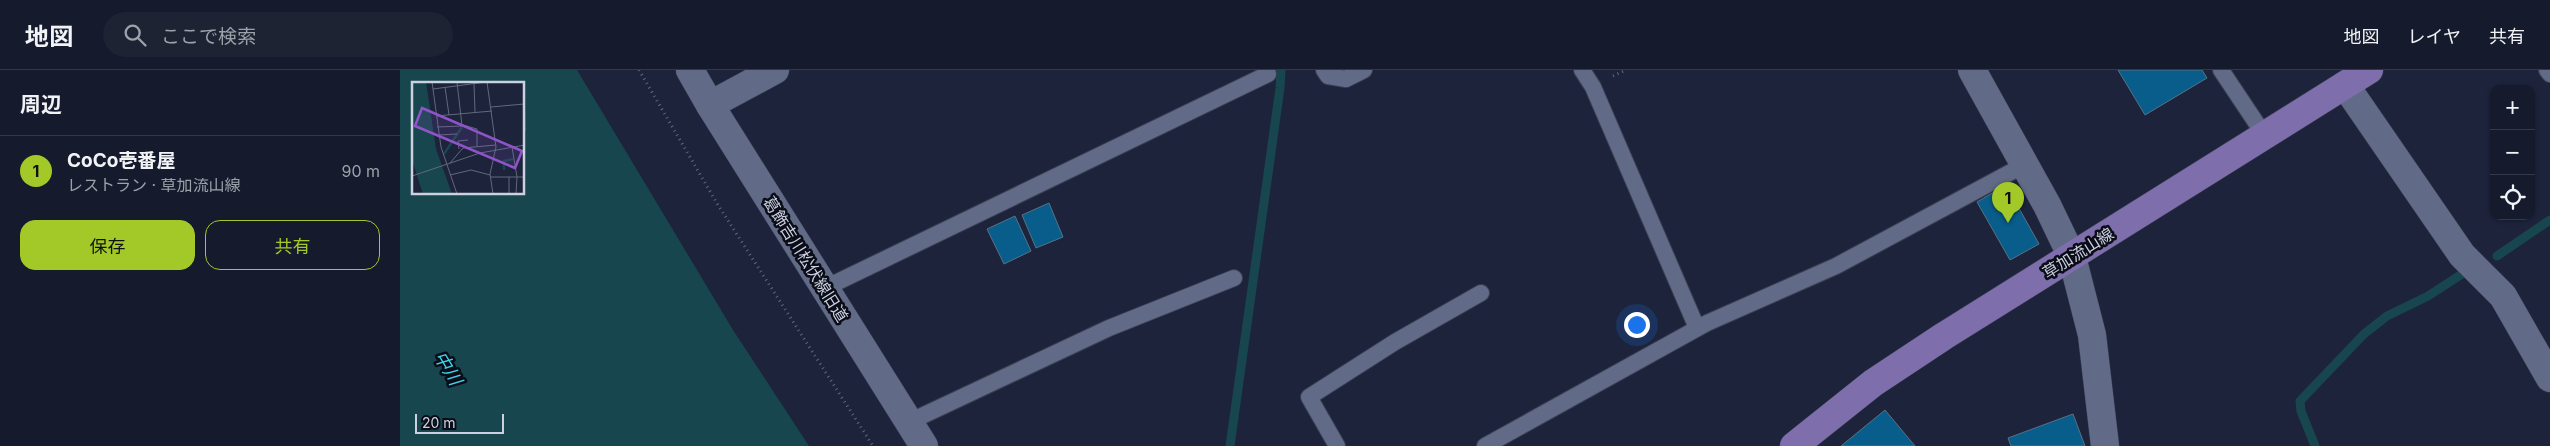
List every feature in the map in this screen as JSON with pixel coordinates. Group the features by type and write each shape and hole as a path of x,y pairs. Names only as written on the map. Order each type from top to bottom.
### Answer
{"main road":[{"name":"草加流山線","path":"1794,446 1873,383 1944,336 2369,70"}],"street":[{"name":"葛飾吉川松伏線旧道","path":"690,70 710,105 924,446"},
{"path":"710,105 775,70"},
{"path":"1972,70 2047,205 2072,257 2092,335 2105,446"},
{"path":"2345,85 2462,255 2503,296 2550,378"}],"lane":[{"path":"824,288 1268,74 1267,70"},
{"path":"1324,70 1328,76 1346,79 1364,70"},
{"path":"1582,70 1593,87 1697,328"},
{"path":"2221,70 2265,136"},
{"path":"2547,70 2550,74"},
{"path":"1485,446 1697,328 1836,266 2024,165"},
{"path":"910,422 1109,328 1234,278"},
{"path":"1337,446 1309,397 1395,342 1481,293"}],"path":[{"path":"639,70 718,205 873,446"}],"water":[{"name":"中川","path":"400,70 577,70 733,330 809,446 400,446"}],"building":[{"path":"2118,70 2202,70 2207,78 2145,115"},
{"path":"2006,185 2039,244 2010,260 1977,202"},
{"path":"1049,203 1063,237 1036,248 1022,215"},
{"path":"1015,216 1031,251 1004,264 987,229"},
{"path":"1885,410 1915,446 1841,446"},
{"path":"2073,414 2085,446 2011,446 2008,438"}],"waterway":[{"path":"1230,446 1281,70"},
{"path":"2497,256 2550,220"},
{"path":"2315,446 2301,411 2300,401 2364,334 2387,316 2428,296 2462,274"}],"place":[{"name":"CoCo壱番屋","path":"2008,223"}]}
